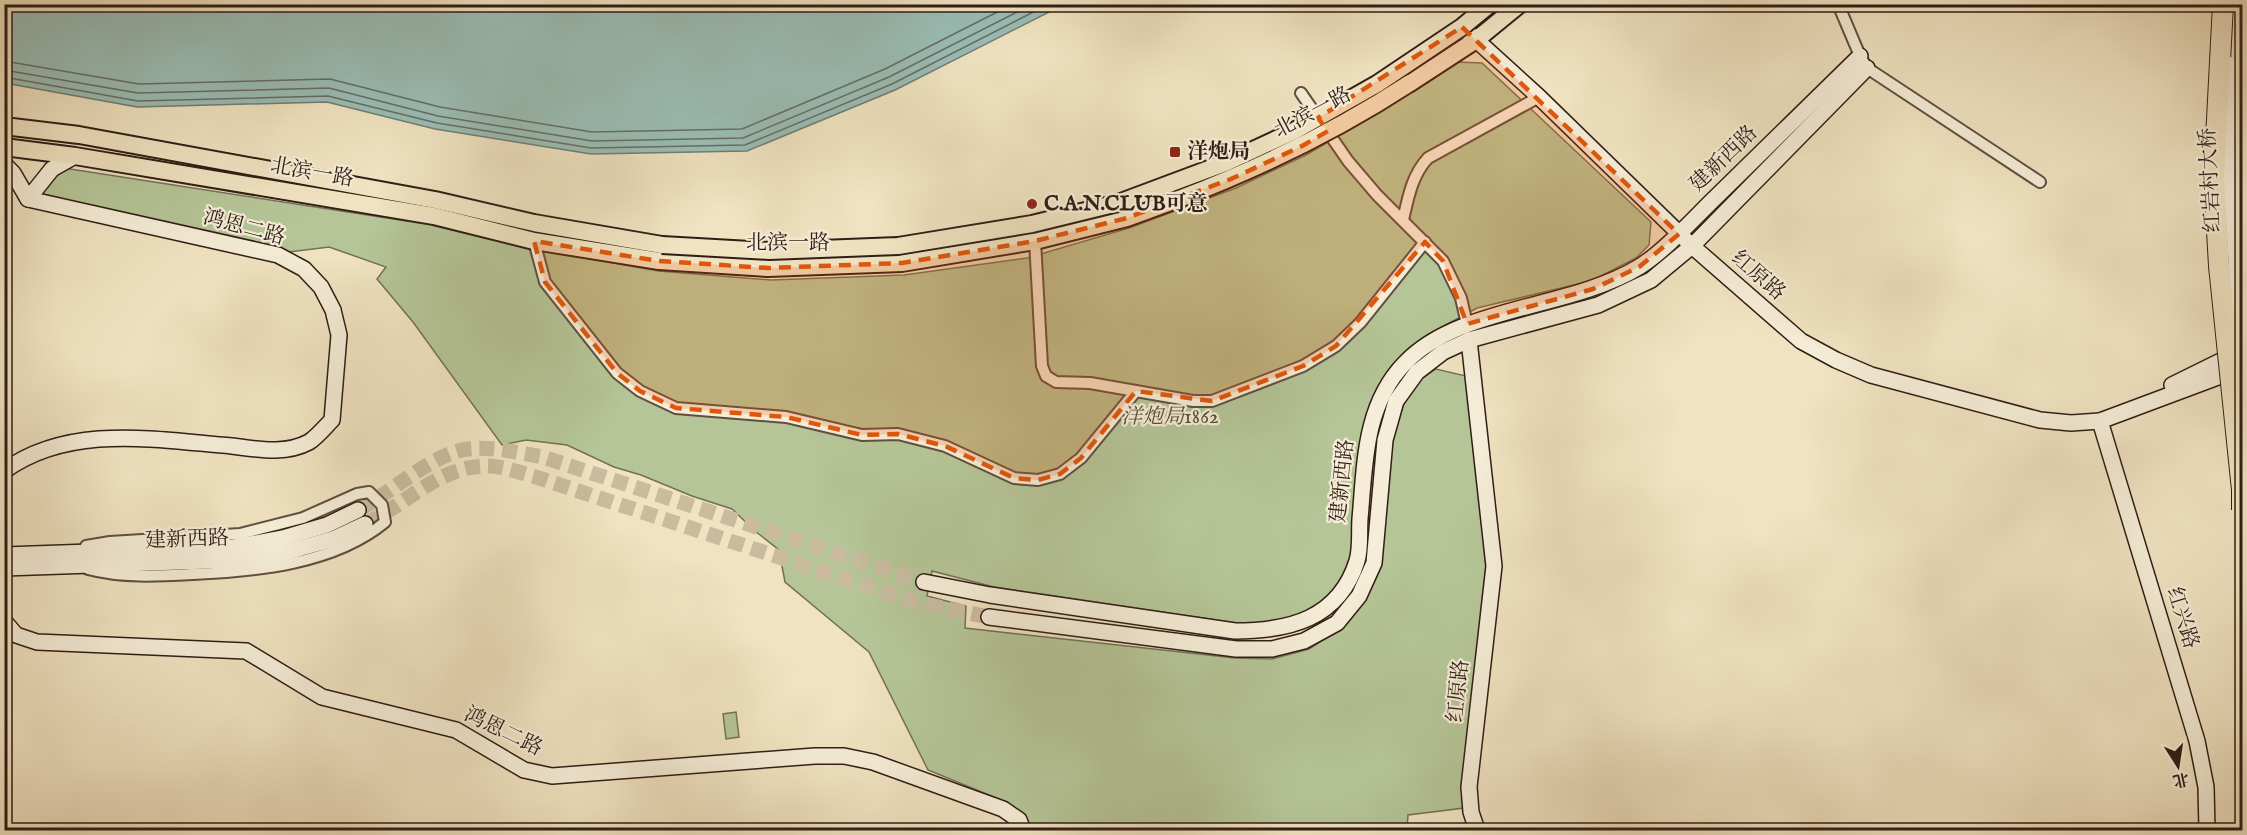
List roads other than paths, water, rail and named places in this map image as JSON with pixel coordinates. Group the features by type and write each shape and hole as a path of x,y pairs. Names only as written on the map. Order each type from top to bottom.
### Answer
{"highway":[{"path":"2223,4 2214,177 2219,266 2242,490 2242,510"},
{"path":"2229,4 2242,144"}],"main road":[{"name":"北滨一路","path":"4,126 79,135 435,200 534,223 662,245 769,251 898,246 1032,224 1118,203 1225,163 1294,132 1377,84 1462,27 1490,4"},
{"name":"北滨一路","path":"4,147 75,156 434,216 534,241 659,261 768,268 902,263 1035,241 1127,218 1231,179 1302,146 1385,99 1476,40 1520,4"}],"street":[{"path":"1838,4 1864,62 2040,182"},
{"name":"红岩村大桥","path":"2229,4 2230,168 2242,352"},
{"name":"红原路","path":"1462,27 1539,97 1678,234 1801,341 1871,375 2040,420 2071,423 2100,422"},
{"name":"建新西路","path":"924,582 990,596 1235,631 1266,631 1295,625 1321,612 1342,591 1357,560 1367,439 1383,393 1405,362 1433,341 1467,324 1593,289 1639,267 1678,234 1864,62"},
{"name":"建新西路","path":"989,617 1236,650 1272,649 1293,644 1304,641 1337,623 1359,596 1374,563 1385,440 1396,401 1417,372 1443,352 1469,340 1598,305 1651,280 1692,246 1864,62"},
{"path":"1301,93 1348,161 1377,195 1443,261 1461,298 1467,324"},
{"path":"1402,220 1414,178 1428,158 1539,97"},
{"path":"4,164 13,173 28,199 52,169 75,156"},
{"name":"鸿恩二路","path":"4,471 20,460 47,448 86,440 133,438 280,451 309,442 332,420 339,335 333,310 321,287 304,269 278,255 28,199"},
{"path":"534,241 545,282 616,373 640,392 676,408 786,417 862,435 898,434 945,446 1014,478 1038,480 1060,474 1080,458 1136,391"},
{"path":"1035,241 1042,366 1046,376 1056,382 1090,383 1193,401 1212,401 1303,366 1336,346 1360,323 1425,242"},
{"name":"红原路","path":"1469,340 1494,566 1469,787 1471,812 1477,831"},
{"path":"2100,422 2242,352"},
{"path":"2100,422 2242,368"},
{"name":"红兴路","path":"2100,422 2197,741 2206,787 2207,831"},
{"path":"2242,480 2242,490"},
{"path":"46,554 110,542 240,534 303,518 357,494 369,492 382,505 385,522 373,532 327,553 287,565 230,572 149,576 107,574 76,566"},
{"name":"建新西路","path":"4,555 234,547 283,538 327,525 358,510"},
{"name":"建新西路","path":"4,568 247,558 287,552 333,539 365,524"},
{"name":"鸿恩二路","path":"4,621 16,635 38,642 246,651 322,698 456,730 524,770 552,776 815,756 844,756 873,762 1003,808 1018,820 1023,831"}],"water":[{"path":"4,5 1063,5 895,90 747,151 591,154 435,129 327,102 137,107 5,83"}],"tunnel":[{"path":"358,510 441,458 468,449 496,449 543,457 924,582"},
{"path":"365,524 440,478 472,467 490,466 536,477 918,603 989,617"}],"place":[{"name":"洋炮局","path":"1175,152"},
{"name":"C.A.N.CLUB可意","path":"1032,204"}],"park label":[{"name":"洋炮局1862","path":"1170,417"}]}
